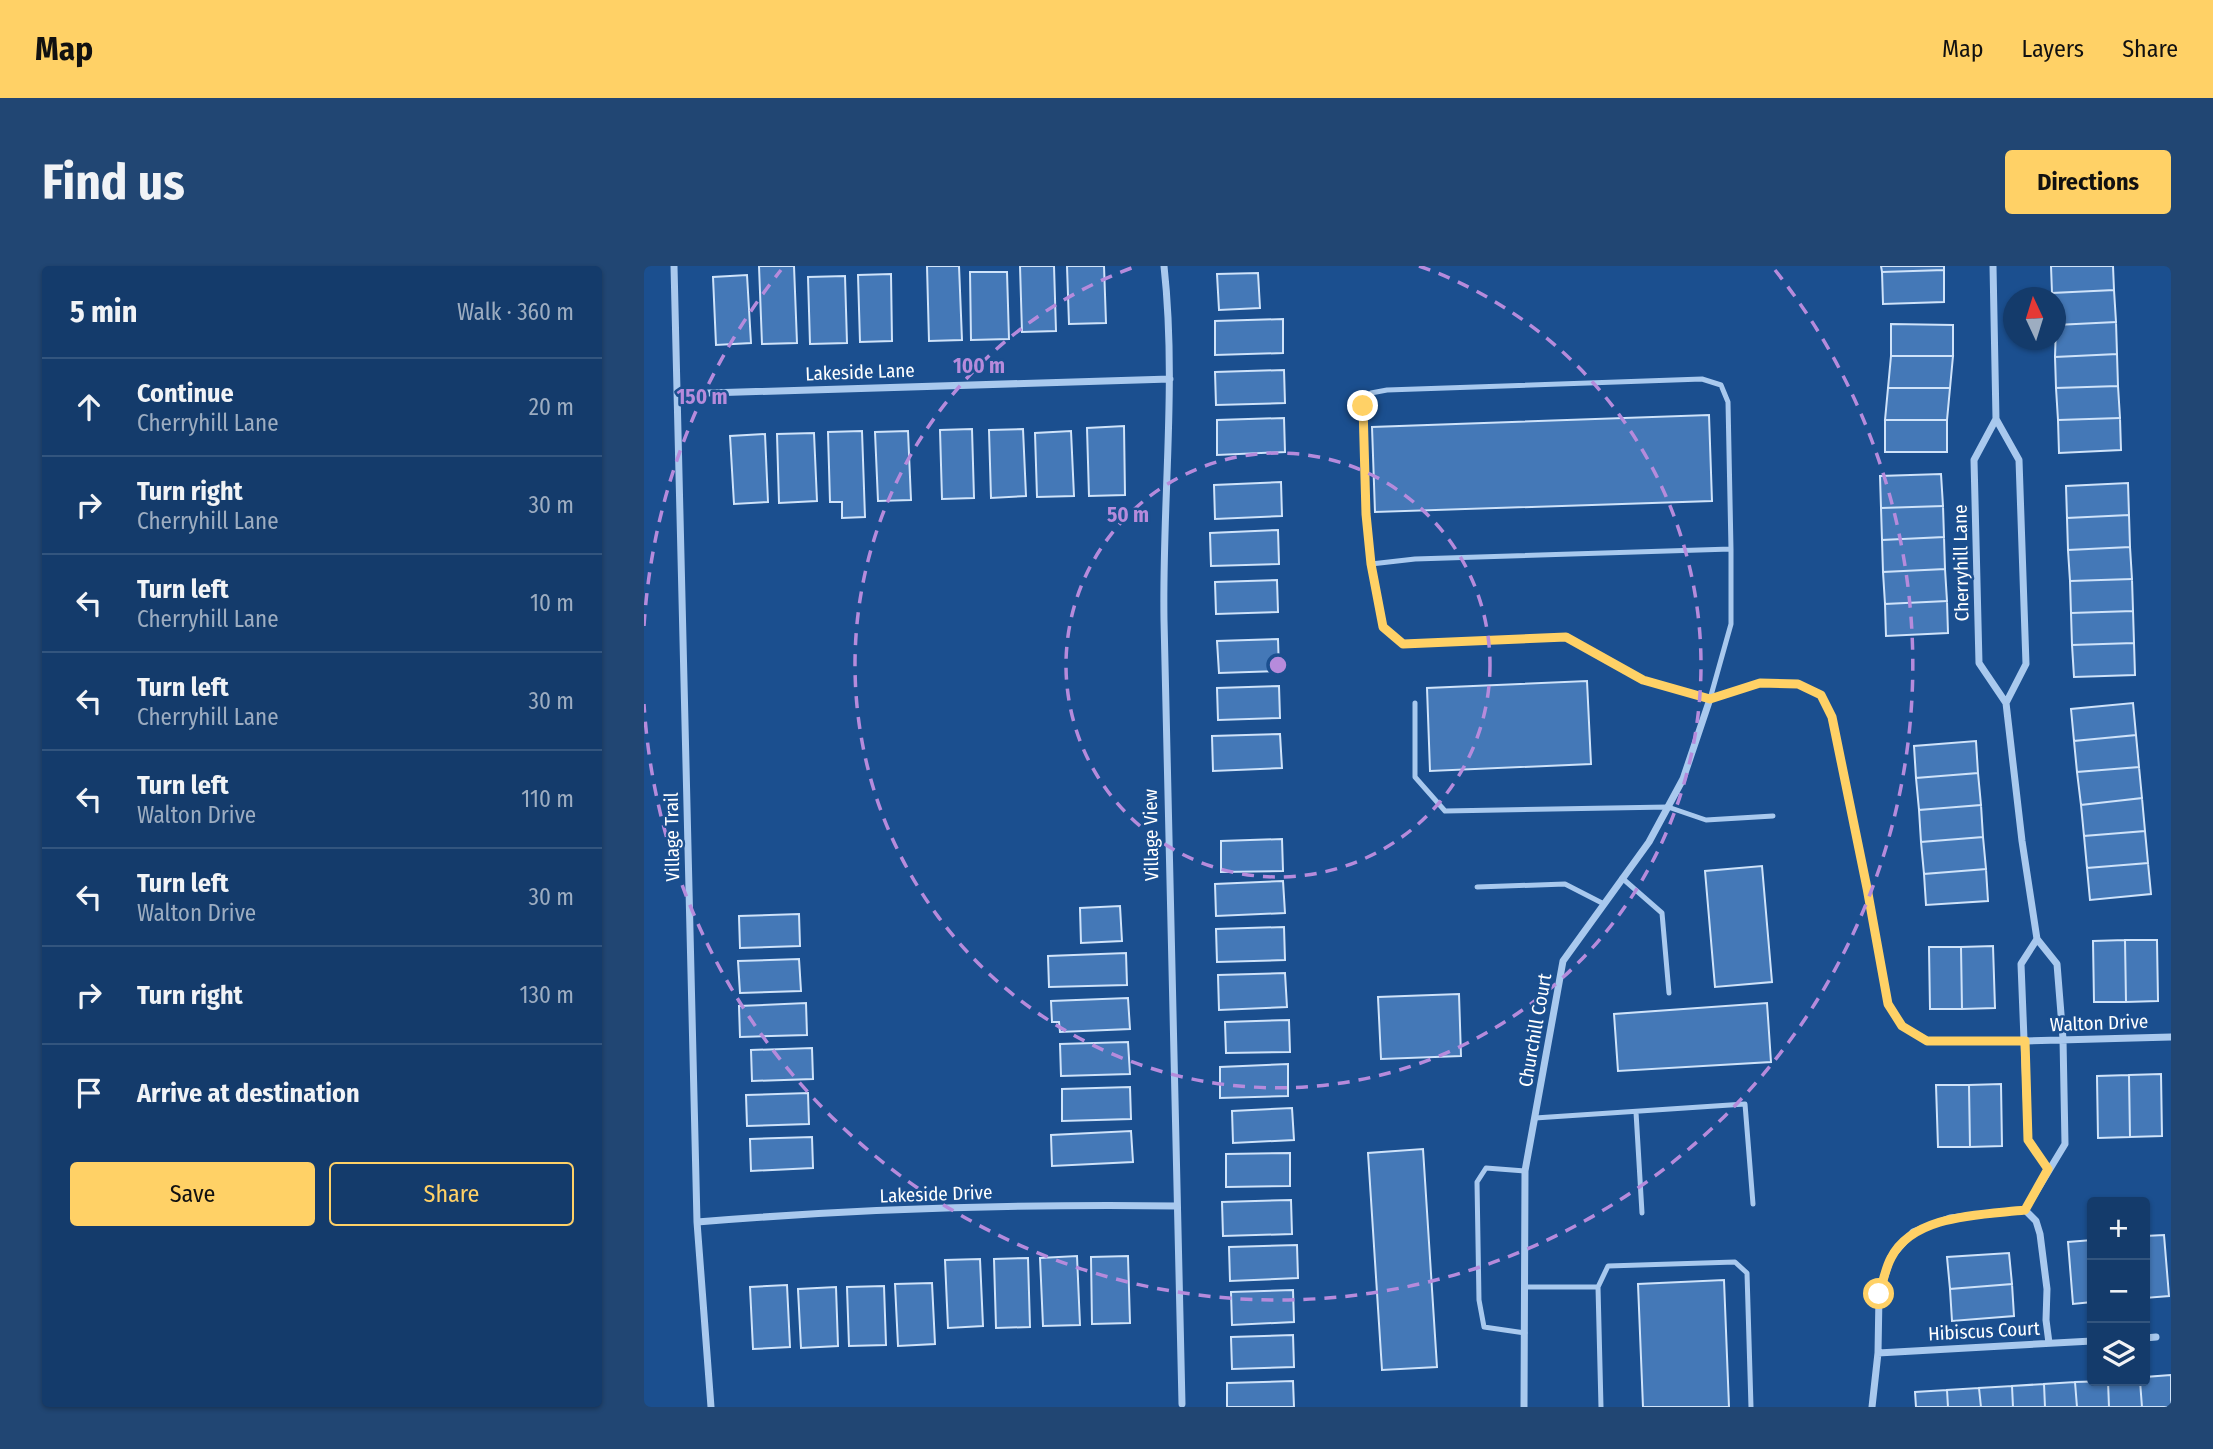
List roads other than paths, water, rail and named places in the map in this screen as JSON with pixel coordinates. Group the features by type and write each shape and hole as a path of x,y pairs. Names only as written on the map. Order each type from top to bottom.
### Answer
{"street":[{"name":"Village Trail","path":"674,266 697,1222 710,1407"},
{"name":"Village View","path":"1164,266 1169,312 1170,379 1164,610 1167,851 1182,1405"},
{"name":"Cherryhill Lane","path":"1993,266 1996,419 2019,460 2026,664 2006,703"},
{"name":"Lakeside Lane","path":"677,394 1170,379"},
{"name":"Cherryhill Lane","path":"1996,419 1974,460 1979,663 2006,703 2022,841 2037,939 2057,964 2063,1039 2065,1144 2025,1210"},
{"name":"Walton Drive","path":"1710,699 1760,683 1798,684 1821,695 1832,717 1888,1004 1902,1026 1927,1041 2171,1037"},
{"name":"Churchill Court","path":"1524,1407 1525,1171 1563,961 1648,842 1668,807 1683,779 1710,699"},
{"path":"2037,939 2021,964 2028,1140 2048,1169"},
{"name":"Lakeside Drive","path":"697,1222 783,1215 963,1208 1177,1206"},
{"path":"1872,1407 1878,1353 1879,1294 1891,1256 1913,1232 1950,1218 2025,1210 2036,1221 2047,1289 2046,1320 2049,1343"},
{"path":"2150,1338 2156,1337"},
{"name":"Hibiscus Court","path":"1878,1353 2087,1341"}],"lane":[{"path":"1702,379 1721,385 1728,402 1731,624 1710,699 1643,680 1566,637 1403,644 1383,627 1371,564 1366,514 1363,406 1371,393 1387,390 1702,379"},
{"path":"1371,564 1415,559 1731,549"},
{"path":"1415,702 1415,777 1446,811 1668,807 1706,820 1773,816"},
{"path":"1622,878 1662,914 1669,993"},
{"path":"1477,887 1565,884 1604,904"},
{"path":"1535,1118 1745,1104 1753,1204"},
{"path":"1636,1112 1642,1213"},
{"path":"1525,1171 1486,1168 1477,1182 1479,1300 1483,1327 1525,1333"},
{"path":"1601,1407 1598,1287 1608,1266 1735,1262 1747,1273 1751,1407"},
{"path":"1525,1287 1598,1287"}]}
